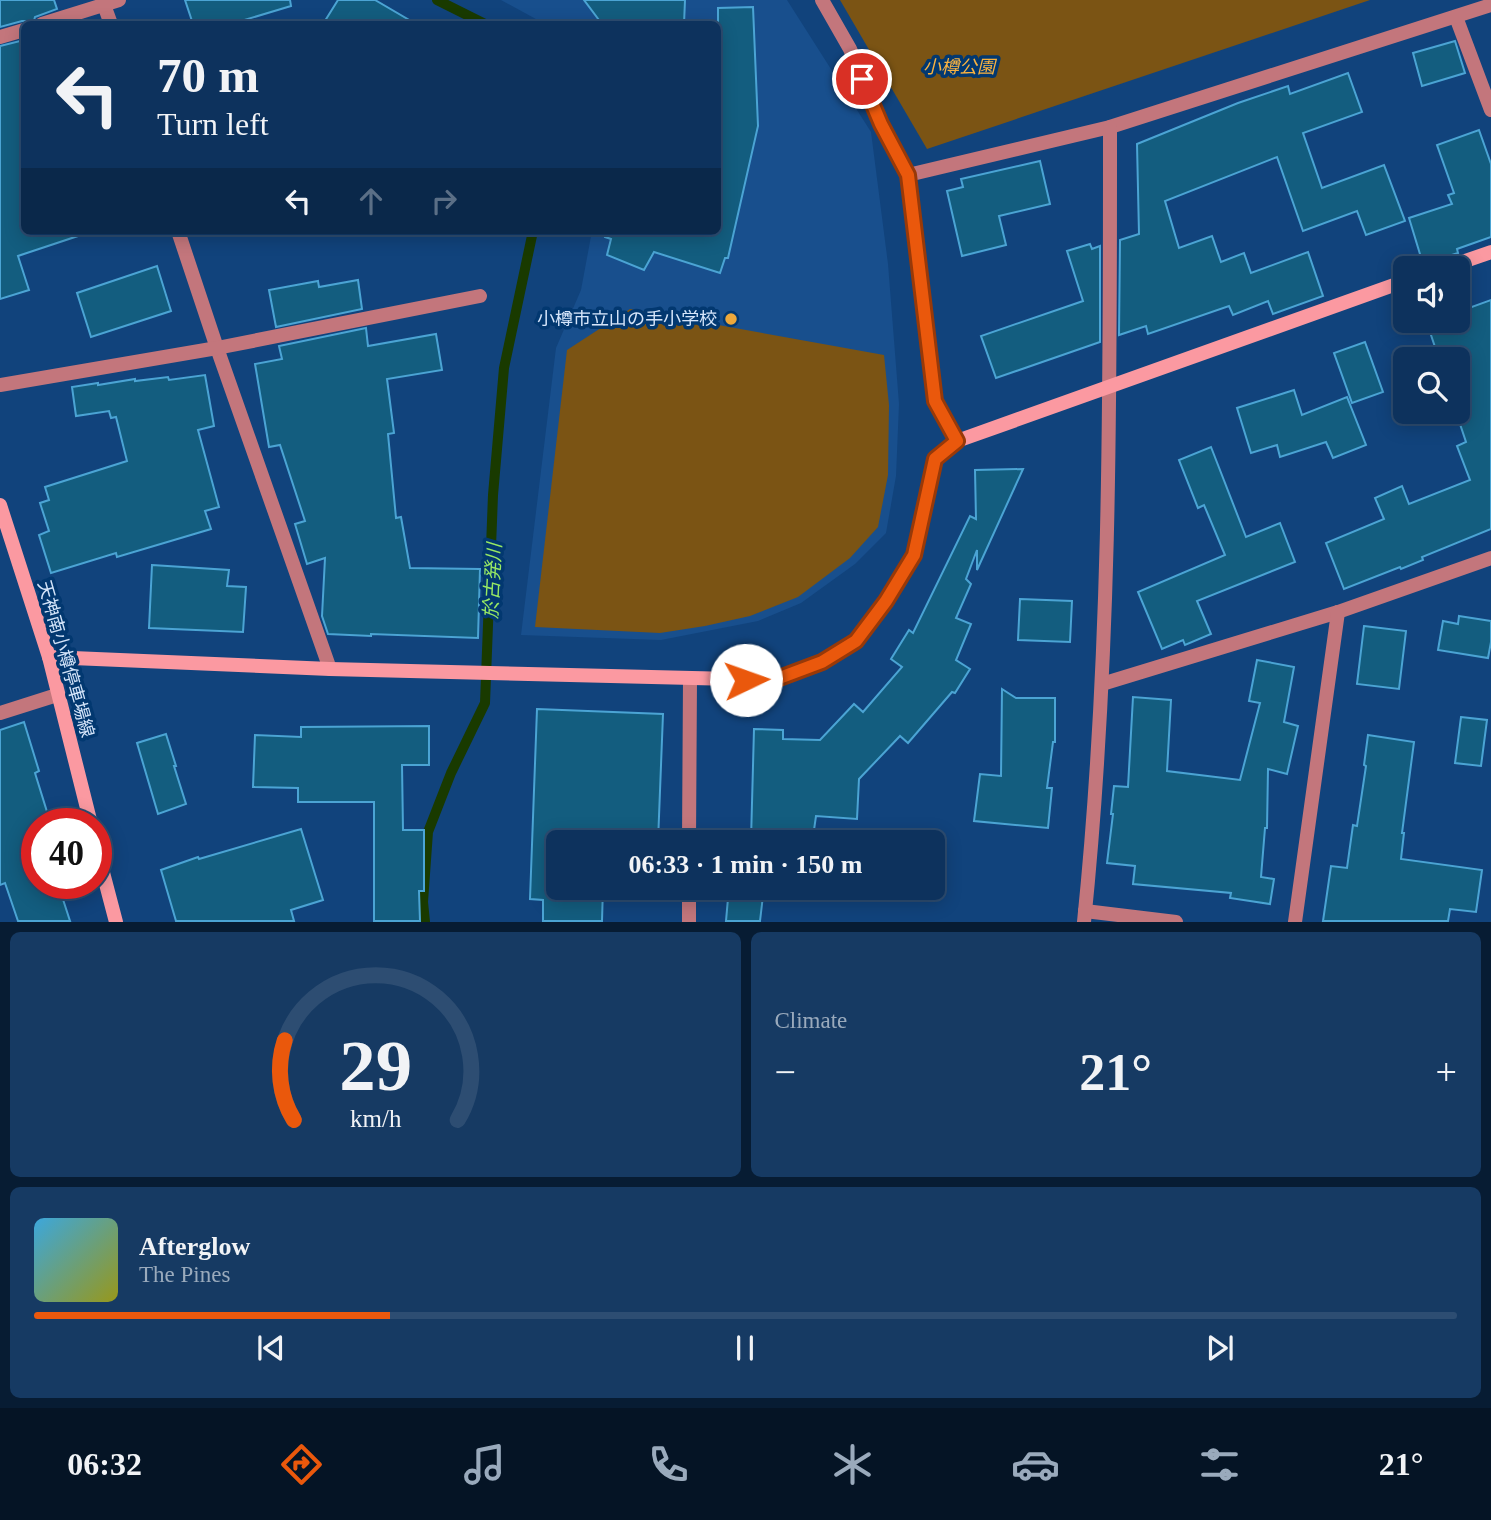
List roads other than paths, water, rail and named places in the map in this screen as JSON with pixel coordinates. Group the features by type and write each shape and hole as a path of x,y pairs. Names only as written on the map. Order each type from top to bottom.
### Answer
{"street":[{"path":"52,21 119,0"},
{"path":"822,0 850,49 881,124 908,175 935,401 957,441"},
{"path":"104,5 110,21"},
{"path":"908,175 1110,127 1491,5"},
{"path":"1456,17 1491,110"},
{"path":"0,37 21,31"},
{"path":"1110,127 1110,387 1102,684 1084,916 1176,922"},
{"path":"179,235 330,669"},
{"path":"1470,259 1491,252"},
{"path":"48,657 330,669 774,680 822,662 856,641 886,601 914,555 935,459 957,441 1393,285"},
{"path":"0,385 217,348 480,296"},
{"name":"天神南小樽停車場線","path":"0,505 48,657 87,808"},
{"path":"1102,684 1338,612 1491,558"},
{"path":"1295,922 1338,612"},
{"path":"689,830 690,679"},
{"path":"0,712 57,695"},
{"path":"110,899 116,922"},
{"path":"689,900 689,922"}],"waterway":[{"name":"於古発川","path":"437,0 479,21"},
{"name":"於古発川","path":"425,922 423,902 428,832 451,773 485,703 493,495 504,368 532,235"}],"place":[{"name":"小樽市立山の手小学校","path":"731,319"}],"park label":[{"name":"小樽公園","path":"959,67"}]}
